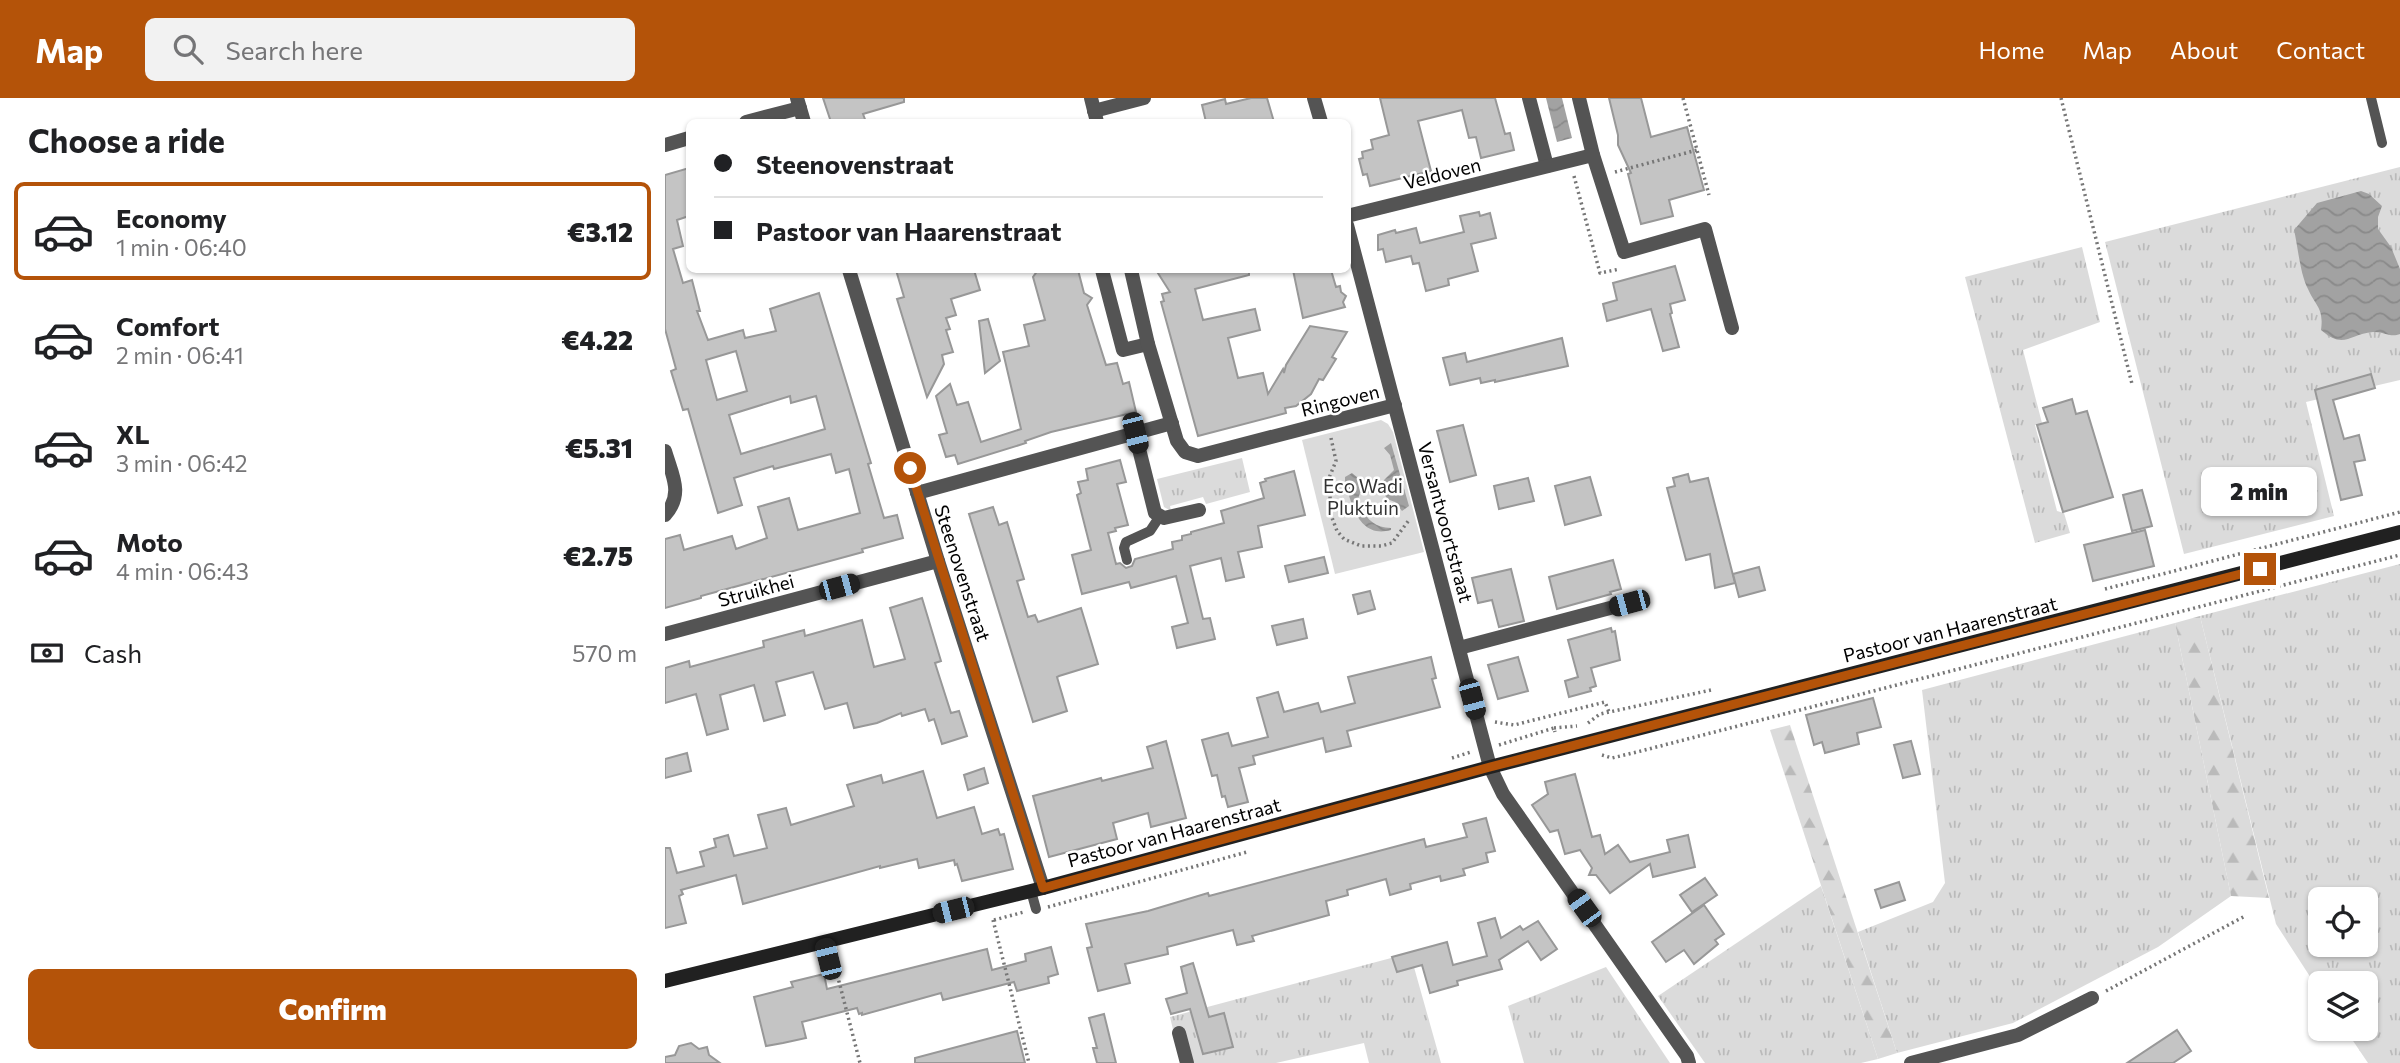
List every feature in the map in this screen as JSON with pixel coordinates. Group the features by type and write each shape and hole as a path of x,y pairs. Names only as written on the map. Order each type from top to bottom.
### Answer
{"street":[{"path":"1094,110 1144,98"},
{"path":"1314,98 1320,119"},
{"path":"1529,98 1547,166"},
{"path":"1579,98 1624,251 1705,229 1731,328"},
{"path":"754,119 799,103"},
{"path":"665,145 686,139"},
{"name":"Veldoven","path":"1351,215 1594,155"},
{"name":"Ringoven","path":"1132,273 1148,344 1177,442 1185,452 1198,456 1395,405 1351,240"},
{"name":"Steenovenstraat","path":"850,273 1037,889"},
{"path":"1103,273 1123,350 1148,344"},
{"name":"Versantvoortstraat","path":"1395,405 1490,767 1503,794 1687,1056 1689,1063"},
{"path":"917,493 1172,423"},
{"path":"1135,433 1156,513 1164,518 1199,510"},
{"path":"665,451 676,488 674,505 665,515"},
{"name":"Pastoor van Haarenstraat","path":"665,981 1037,889 1490,767 2400,532"},
{"name":"Struikhei","path":"665,634 938,561"},
{"path":"1459,648 1629,603"},
{"path":"1911,1063 2018,1035 2092,998"},
{"path":"1179,1033 1187,1063"}],"lane":[{"path":"2371,98 2382,143"},
{"path":"1127,561 1126,542 1150,530 1160,516"},
{"path":"1037,889 1037,909"},
{"path":"823,942 830,958"}],"path":[{"path":"1683,98 1709,195"},
{"path":"2061,98 2132,384"},
{"path":"1611,167 1613,173 1697,150"},
{"path":"1327,423 1336,460 1329,478 1331,515 1337,531 1344,538 1361,546 1392,543 1407,522 1424,513"},
{"path":"2335,529 2400,512"},
{"path":"1597,754 1612,758 1641,751 2400,555"},
{"path":"1479,725 1492,722 1514,725 1605,702 1609,712"},
{"path":"1554,728 1586,725"},
{"path":"1446,760 1485,749"},
{"path":"2092,998 2245,916"},
{"path":"993,920 1029,1063"},
{"path":"830,958 860,1063"}],"green space":[{"path":"2400,167 2400,380 2306,402 2334,516 2184,554 2105,242"},
{"path":"2082,247 2100,322 2023,350 2042,423 2035,425 2057,511 2064,513 2070,533 2035,543 1965,277"},
{"name":"Eco Wadi Pluktuin","path":"1381,420 1388,424 1393,432 1424,552 1335,574 1302,440"},
{"path":"1242,458 1250,492 1206,504 1203,497 1170,506 1171,511 1164,507 1157,479"},
{"path":"2400,564 2400,1063 2368,1063 2353,1041 2378,1041 2378,971 2308,971 2308,973 2276,924 2200,616"},
{"path":"2200,616 2269,898 2231,896 2175,623"},
{"path":"2175,623 2231,896 2158,947 2013,1023 1897,1053 1858,932 1933,902 1945,883 1922,690"},
{"path":"1790,725 1897,1053 1878,1059 1770,730"},
{"path":"1821,886 1878,1059 1861,1063 1705,1063 1658,996"},
{"path":"1410,953 1441,1063 1369,1063 1364,1043 1276,1063 1181,1063 1170,1017"},
{"path":"1606,967 1670,1063 1524,1063 1508,1006"}],"water":[{"path":"1546,98 1562,98 1572,138 1557,142"},
{"path":"2361,191 2369,194 2382,206 2378,229 2391,247 2400,269 2400,334 2373,332 2341,340 2321,330 2320,312 2303,276 2294,230 2317,203"},
{"path":"1391,443 1409,506 1402,511 1395,502 1387,499 1382,489 1384,480 1394,470 1390,455 1384,448"},
{"path":"1352,473 1363,482 1373,484 1377,492 1360,493 1358,499 1366,515 1379,526 1391,530 1371,529 1358,518 1345,481 1345,477"}],"building":[{"path":"823,98 904,98 904,102 863,114 865,119 830,119"},
{"path":"1251,98 1267,98 1273,119 1205,119 1202,105 1225,99 1226,104"},
{"path":"1380,98 1495,98 1505,134 1510,133 1514,150 1481,158 1476,137 1469,138 1462,110 1418,121 1431,171 1370,186 1367,174 1363,175 1359,159 1363,158 1362,152 1373,149 1371,140 1389,135"},
{"path":"1609,98 1641,98 1651,137 1687,127 1704,190 1669,200 1673,216 1641,224 1628,174 1631,173 1618,145"},
{"path":"686,169 686,217 677,220 683,246 673,249 683,283 692,280 700,311 697,311 708,340 743,330 745,338 776,331 770,309 819,293 871,463 868,464 884,518 897,515 903,538 862,549 863,552 665,608 665,539 680,535 684,550 732,536 736,549 767,538 758,507 789,498 798,530 860,513 849,469 836,473 831,454 774,469 773,466 734,478 742,505 718,513 688,409 683,410 671,371 676,369 665,329 665,175","holes":["736,351 747,391 717,400 706,360","790,396 791,403 816,396 825,429 741,454 729,415"]},
{"path":"1479,212 1480,216 1490,213 1496,238 1471,244 1478,271 1448,279 1449,285 1426,291 1419,263 1413,264 1411,256 1386,262 1383,249 1378,250 1378,235 1416,228 1420,243 1464,232 1460,216"},
{"path":"1675,266 1685,300 1670,304 1679,347 1663,351 1651,309 1607,321 1603,304 1617,300 1613,283"},
{"path":"897,273 975,273 980,290 951,299 956,315 946,318 950,329 946,330 953,352 942,355 944,364 927,397 897,299 904,297"},
{"path":"1036,273 1079,273 1084,293 1092,298 1087,305 1106,365 1117,363 1123,384 1129,382 1136,412 1051,432 1025,441 1026,443 958,464 955,455 946,457 939,435 947,433 936,396 950,384 957,405 968,402 981,442 1021,429 1003,352 1029,346 1024,325 1045,320 1033,277"},
{"path":"1158,273 1249,273 1195,289 1203,320 1255,309 1260,330 1228,338 1238,378 1263,373 1268,394 1283,369 1284,373 1286,365 1310,326 1347,332 1332,357 1336,359 1323,380 1319,379 1311,394 1296,406 1285,408 1286,413 1198,436 1161,302 1164,301 1162,294 1170,292"},
{"path":"1294,273 1332,273 1336,287 1340,286 1341,292 1346,296 1343,302 1345,307 1303,318"},
{"path":"988,319 1000,361 985,373 979,321"},
{"path":"1562,338 1568,366 1495,382 1481,383 1480,378 1450,385 1443,358 1465,353 1467,362"},
{"path":"2371,374 2375,388 2333,400 2344,439 2359,435 2365,460 2354,462 2362,495 2341,500 2315,390"},
{"path":"2072,399 2076,414 2087,411 2113,497 2063,512 2037,425 2048,422 2043,408"},
{"path":"1463,425 1476,475 1450,482 1437,431"},
{"path":"1120,460 1126,482 1117,484 1128,525 1108,533 1116,564 1120,563 1126,568 1132,566 1135,559 1173,549 1172,542 1182,540 1182,536 1224,523 1221,511 1264,498 1260,483 1266,481 1265,479 1294,471 1305,515 1258,526 1262,547 1238,552 1244,577 1226,581 1221,558 1190,566 1203,619 1210,618 1215,639 1177,648 1172,627 1188,623 1176,576 1131,588 1129,582 1082,594 1072,555 1091,550 1077,495 1081,493 1078,482 1088,480 1086,469"},
{"path":"1688,474 1690,482 1708,478 1735,583 1715,588 1710,554 1686,560 1667,488 1675,486 1673,478"},
{"path":"1590,477 1601,515 1565,525 1555,486"},
{"path":"1528,478 1534,501 1499,509 1494,486"},
{"path":"2142,490 2152,526 2132,531 2123,495"},
{"path":"993,507 999,525 1007,522 1024,579 1017,581 1028,617 1035,615 1038,622 1081,608 1098,664 1057,677 1067,711 1033,722 969,514"},
{"path":"2145,530 2154,566 2093,581 2084,545"},
{"path":"1324,557 1328,573 1289,582 1285,566"},
{"path":"1613,560 1621,589 1557,609 1549,577"},
{"path":"1759,567 1765,590 1739,597 1733,574"},
{"path":"1511,569 1524,621 1499,627 1492,600 1478,603 1472,578"},
{"path":"1370,591 1375,609 1358,614 1353,595"},
{"path":"922,598 941,661 935,663 951,713 959,711 967,736 942,744 934,719 929,721 925,709 902,716 901,713 877,723 854,728 847,703 825,709 813,672 776,682 785,715 764,721 754,685 720,695 728,729 707,735 696,694 665,703 665,668 689,661 690,667 764,647 763,641 804,630 805,636 862,620 874,667 905,659 890,608"},
{"path":"1303,619 1307,638 1277,645 1272,626"},
{"path":"1611,628 1612,632 1615,631 1620,660 1591,668 1596,686 1590,688 1591,691 1569,697 1565,681 1578,677 1568,640"},
{"path":"1431,657 1436,678 1432,679 1440,707 1347,731 1351,746 1326,752 1323,738 1253,756 1255,764 1239,768 1248,802 1228,807 1225,796 1222,797 1217,775 1212,776 1202,740 1228,733 1232,746 1268,737 1257,698 1278,692 1284,712 1318,703 1321,712 1355,703 1348,677"},
{"path":"1518,657 1528,691 1498,699 1488,665"},
{"path":"1873,698 1881,727 1857,733 1859,744 1825,753 1822,742 1814,745 1806,715"},
{"path":"1166,741 1186,818 1151,827 1148,813 1113,823 1117,839 1049,857 1033,796 1153,768 1147,747"},
{"path":"1911,741 1920,774 1903,778 1894,745"},
{"path":"687,753 691,771 665,778 665,759"},
{"path":"984,768 988,783 968,790 964,775"},
{"path":"923,771 937,818 974,807 982,834 998,829 1000,835 1004,834 1013,869 962,881 954,860 919,868 917,859 880,866 743,904 736,875 681,890 683,894 679,896 686,923 665,928 665,848 670,848 677,873 704,866 700,852 716,847 714,839 728,835 734,856 767,848 758,815 786,808 791,825 854,806 847,785 881,775 883,783"},
{"path":"1575,774 1592,837 1600,835 1605,854 1618,845 1630,862 1670,852 1667,840 1688,835 1695,867 1653,877 1650,864 1610,893 1596,875 1589,875 1592,868 1580,850 1565,854 1558,830 1550,832 1532,805 1548,794 1545,782"},
{"path":"1486,818 1495,851 1486,853 1488,862 1463,869 1465,875 1441,881 1440,876 1410,884 1411,889 1390,895 1386,879 1347,890 1348,895 1326,901 1329,915 1252,936 1254,941 1237,945 1233,930 1167,947 1168,954 1125,964 1130,983 1098,991 1087,948 1092,947 1086,924 1148,911 1208,893 1209,896 1424,839 1426,847 1467,837 1463,824"},
{"path":"1705,878 1717,895 1692,912 1680,895"},
{"path":"1899,882 1905,900 1881,908 1875,890"},
{"path":"1704,905 1724,934 1715,940 1718,944 1694,964 1684,950 1666,962 1652,942"},
{"path":"1495,918 1501,938 1520,926 1523,930 1538,921 1557,949 1541,960 1528,941 1499,960 1502,969 1457,981 1458,985 1430,993 1422,965 1397,972 1392,957 1447,942 1453,965 1487,956 1478,923"},
{"path":"1051,947 1058,974 1048,977 1049,983 1017,991 1014,982 943,1000 941,993 862,1015 857,1008 802,1022 806,1038 766,1046 754,997 793,987 791,982 824,974 827,989 987,949 992,970 1026,961 1025,954"},
{"path":"1193,963 1209,1017 1224,1013 1233,1047 1203,1054 1190,1009 1171,1014 1166,999 1187,993 1181,967"},
{"path":"1104,1014 1116,1063 1097,1063 1093,1048 1097,1048 1089,1018"},
{"path":"2177,1030 2191,1051 2173,1063 2127,1063"},
{"path":"1017,1031 1025,1063 915,1063 915,1058"},
{"path":"691,1043 699,1049 707,1047 709,1055 720,1063 665,1063 665,1057 675,1055 679,1046"}],"route":[{"path":"910,468 1043,888 1490,767 2260,569"}]}
